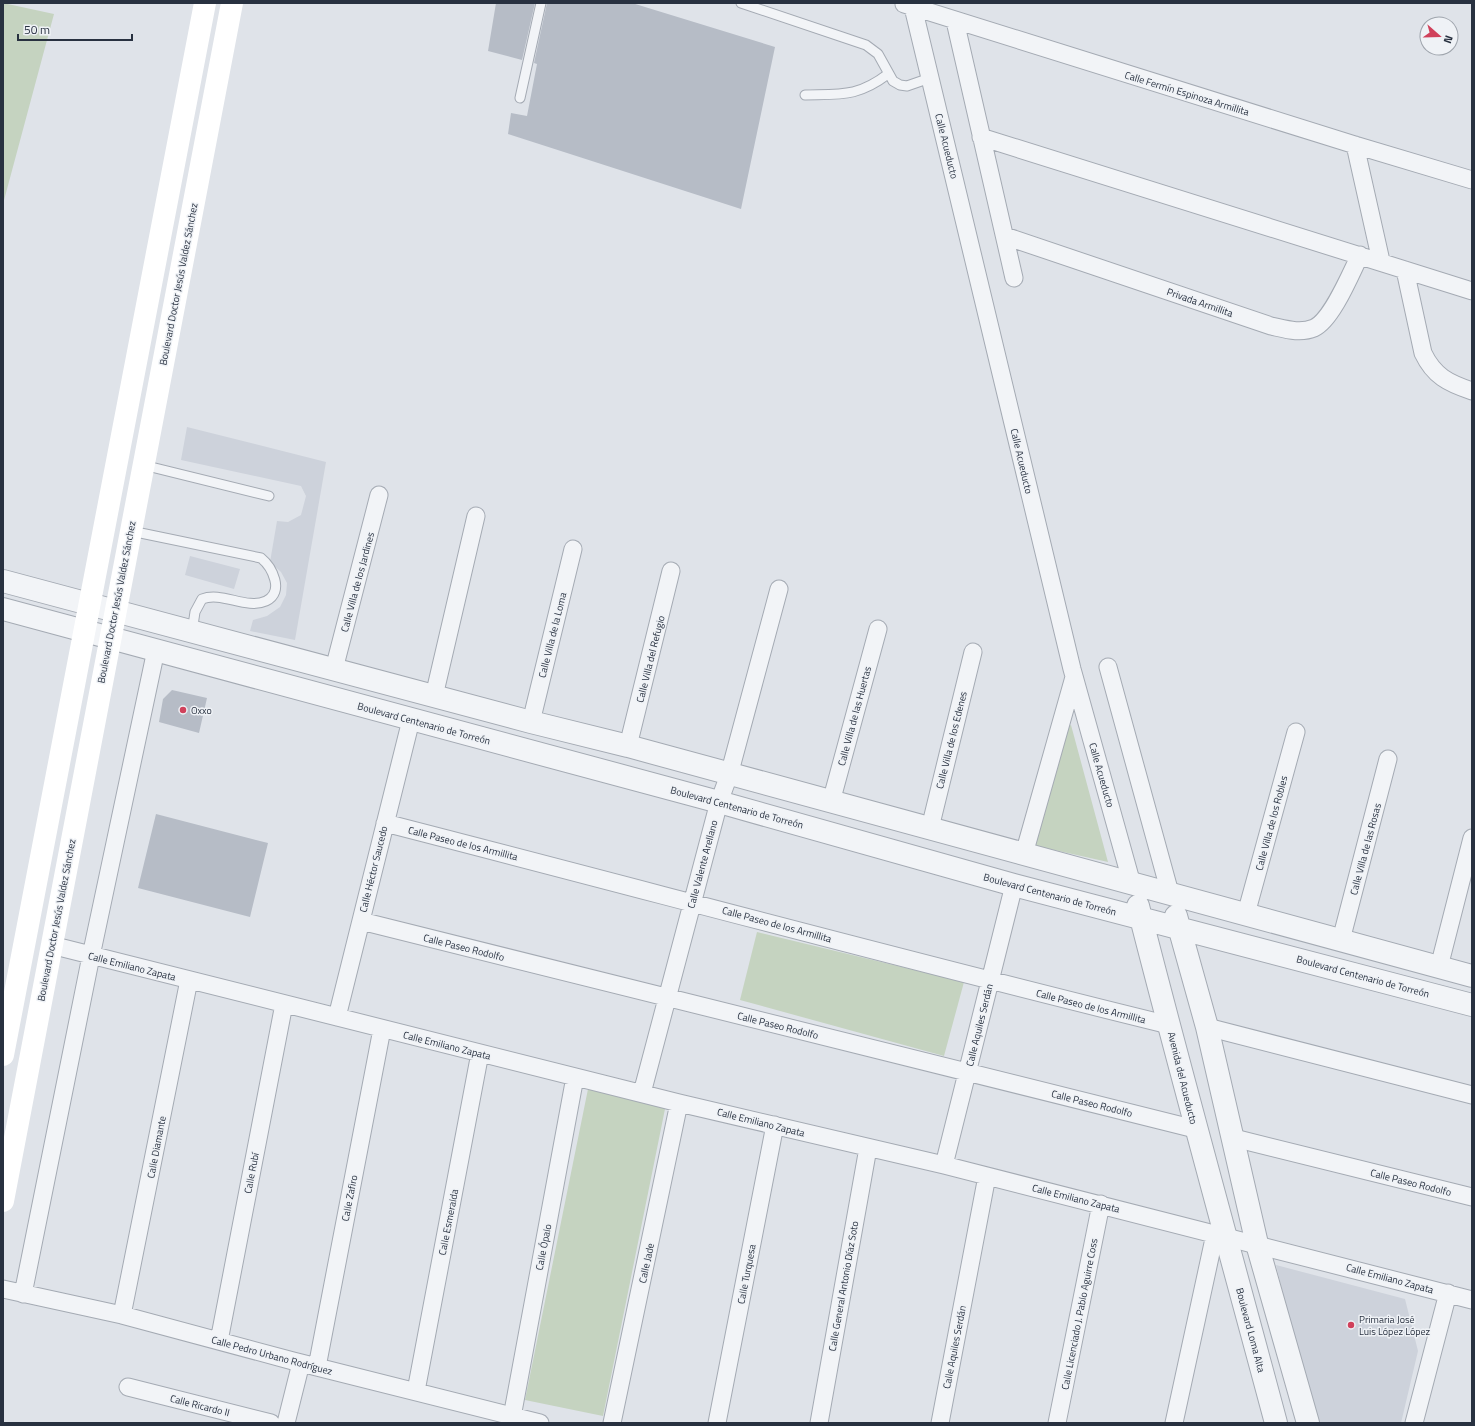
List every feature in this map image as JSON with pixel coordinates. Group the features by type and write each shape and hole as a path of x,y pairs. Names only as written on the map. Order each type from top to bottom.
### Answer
{"main road":[{"path":"3,1055 205,3"},
{"name":"Boulevard Doctor Jesús Valdez Sánchez","path":"3,1201 114,612 232,3"}],"street":[{"name":"Calle Fermín Espinoza Armillita","path":"909,4 955,21 1472,180"},
{"name":"Calle Acueducto","path":"909,4 930,78 1074,676 1141,918"},
{"path":"955,21 1014,278"},
{"path":"981,137 1360,256 1381,261 1472,291"},
{"path":"1355,145 1381,261"},
{"name":"Privada Armillita","path":"1005,236 1271,326 1293,331 1314,328 1325,320 1340,296 1360,256"},
{"path":"1405,270 1423,353 1429,365 1446,381 1472,390"},
{"name":"Calle Villa de los Jardines","path":"334,669 379,495"},
{"path":"434,696 476,516"},
{"name":"Calle Villa de la Loma","path":"531,722 573,549"},
{"name":"Calle Villa del Refugio","path":"628,746 671,571"},
{"name":"Boulevard Centenario de Torreón","path":"3,582 531,722 628,746 724,787 1014,885 1472,1005"},
{"name":"Calle Valente Arellano","path":"642,1093 691,901 779,589"},
{"name":"Boulevard Centenario de Torreón","path":"3,609 411,720 724,787 831,802 924,826 1472,976"},
{"name":"Calle Villa de las Huertas","path":"831,802 878,629"},
{"path":"23,1294 91,956 156,650"},
{"name":"Calle Villa de los Edenes","path":"924,826 973,652"},
{"path":"1108,667 1178,927 1207,1027 1234,1138 1257,1244 1308,1423"},
{"path":"1024,854 1074,676"},
{"name":"Calle Héctor Saucedo","path":"337,1017 411,720"},
{"name":"Calle Villa de los Robles","path":"1246,914 1296,732"},
{"name":"Calle Villa de las Rosas","path":"1341,940 1388,759"},
{"path":"724,787 908,834 924,826"},
{"name":"Calle Paseo de los Armillita","path":"385,823 691,901 990,981 1170,1025"},
{"path":"1439,967 1472,838"},
{"name":"Calle Aquiles Serdán","path":"944,1165 1014,885"},
{"name":"Avenida del Acueducto","path":"1141,918 1170,1025 1221,1236"},
{"name":"Calle Paseo Rodolfo","path":"361,921 1195,1129"},
{"name":"Calle Emiliano Zapata","path":"51,945 575,1077 1101,1204 1472,1300"},
{"name":"Calle Diamante","path":"122,1315 189,980"},
{"name":"Calle Rubí","path":"219,1341 284,1004"},
{"path":"1207,1027 1472,1095"},
{"name":"Calle Zafiro","path":"286,1423 309,1365 382,1029"},
{"name":"Calle Esmeralda","path":"416,1392 480,1053"},
{"name":"Calle Ópalo","path":"512,1417 575,1077"},
{"name":"Calle Jade","path":"612,1423 679,1102"},
{"name":"Calle Turquesa","path":"717,1423 775,1125"},
{"name":"Calle Paseo Rodolfo","path":"1234,1138 1472,1197"},
{"name":"Calle General Antonio Díaz Soto","path":"819,1423 868,1148"},
{"name":"Calle Aquiles Serdán","path":"940,1423 987,1176"},
{"name":"Calle Licenciado J. Pablo Aguirre Coss","path":"1057,1423 1101,1204"},
{"path":"1174,1423 1221,1236"},
{"name":"Boulevard Loma Alta","path":"1221,1236 1276,1423"},
{"name":"Calle Pedro Urbano Rodríguez","path":"3,1289 122,1315 309,1365 540,1423"},
{"path":"1414,1423 1448,1293"},
{"name":"Calle Ricardo II","path":"128,1387 271,1423"}],"lane":[{"path":"520,98 541,3"},
{"path":"741,3 866,45 878,54 888,74 893,81 900,85 907,86 930,78"},
{"path":"805,95 854,92 870,87 888,74"},
{"path":"143,465 270,496"},
{"path":"130,531 261,558 272,569 275,577 275,586 273,594 267,600 258,604 215,596 202,599 195,612 192,632"}],"shaded area":[{"path":"187,427 326,462 295,640 250,631 253,620 267,616 280,607 286,595 287,583 281,572 270,562 277,521 288,522 301,515 306,496 301,486 181,460"},
{"path":"190,556 240,569 234,589 185,575"},
{"name":"Primaria José Luis López López","path":"1276,1265 1405,1299 1418,1351 1401,1423 1315,1423"}],"green space":[{"path":"3,3 54,14 3,204"},
{"path":"1071,725 1108,862 1032,845 1064,729"},
{"path":"757,932 964,982 944,1056 740,1000"},
{"path":"588,1089 666,1104 603,1416 525,1400"}],"building":[{"path":"496,3 535,3 522,60 488,51"},
{"path":"547,3 632,3 775,47 741,209 508,134 511,113 527,116 537,64 534,63"},
{"name":"Oxxo","path":"172,690 207,698 199,733 159,722 163,699"},
{"path":"156,814 268,843 250,917 138,888"}],"place":[{"name":"Oxxo","path":"183,710"},
{"name":"Primaria José Luis López López","path":"1351,1325"}]}
